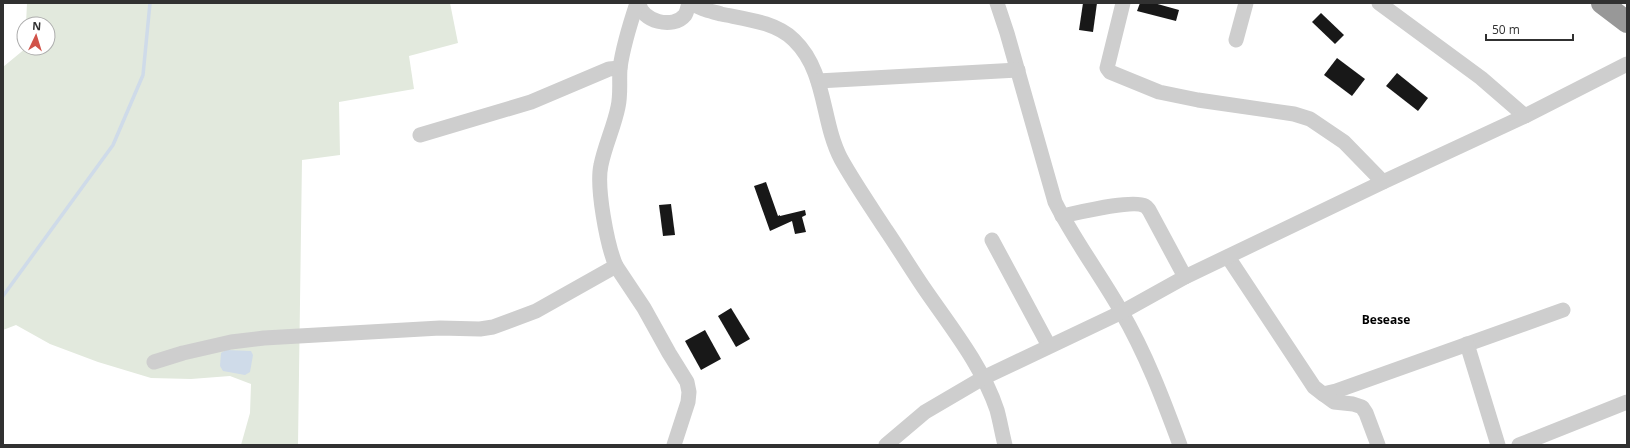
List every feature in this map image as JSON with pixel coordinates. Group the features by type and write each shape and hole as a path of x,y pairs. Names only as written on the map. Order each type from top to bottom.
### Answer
{"highway":[{"path":"1602,3 1627,22"}],"street":[{"path":"638,3 646,16 653,20 664,22 676,21 685,15 689,3"},
{"path":"638,3 624,48 620,68 618,106 602,159 599,176 600,191 612,257 616,266 644,308 668,353 687,382 689,392 688,402 674,445"},
{"path":"693,3 705,10 760,22 777,29 793,39 803,50 814,67 840,157 879,219 960,340 983,378 997,410 1005,445"},
{"path":"997,3 1018,70 1055,202 1067,227 1122,312 1162,395 1180,445"},
{"path":"1123,3 1107,68 1110,72 1159,92 1198,100 1294,114 1310,119 1344,142 1383,182"},
{"path":"1236,40 1246,3"},
{"path":"1379,3 1481,78 1525,116"},
{"path":"886,445 925,412 983,378 1122,312 1185,277 1525,116 1627,64"},
{"path":"420,135 531,102 603,71 620,68"},
{"path":"818,81 1018,70"},
{"path":"1062,216 1108,207 1137,204 1145,206 1149,210 1185,277"},
{"path":"992,240 1048,346"},
{"path":"1228,257 1314,388 1334,402 1353,404 1362,407 1366,413 1378,445"},
{"path":"154,362 231,342 264,338 433,328 493,327 536,311 616,266"},
{"path":"1323,394 1336,391 1563,310"},
{"path":"1466,344 1498,445"},
{"path":"1518,445 1627,402"}],"shaded area":[{"path":"27,3 450,3 458,43 409,56 414,89 339,102 340,155 302,160 298,445 241,445 250,413 251,384 230,376 191,379 151,378 98,362 50,344 16,325 3,330 3,67 16,56 56,56 56,16 26,16"}],"water":[{"path":"226,350 251,351 253,355 250,372 245,375 223,371 220,366 221,353"}],"building":[{"path":"1083,3 1097,3 1093,32 1079,30"},
{"path":"1140,3 1154,3 1179,10 1176,21 1137,11"},
{"path":"1321,13 1344,35 1335,44 1312,22"},
{"path":"1337,58 1365,79 1352,96 1324,75"},
{"path":"1397,73 1428,98 1418,111 1386,86"},
{"path":"766,182 778,216 805,210 806,215 802,217 806,232 795,234 792,221 770,231 754,186"},
{"path":"671,204 675,235 663,236 659,205"},
{"path":"731,308 750,339 736,347 718,316"},
{"path":"705,330 721,359 701,370 685,341"}],"waterway":[{"path":"3,296 113,145 143,75 150,3"}],"district":[{"name":"Besease","path":"1386,319"}]}
